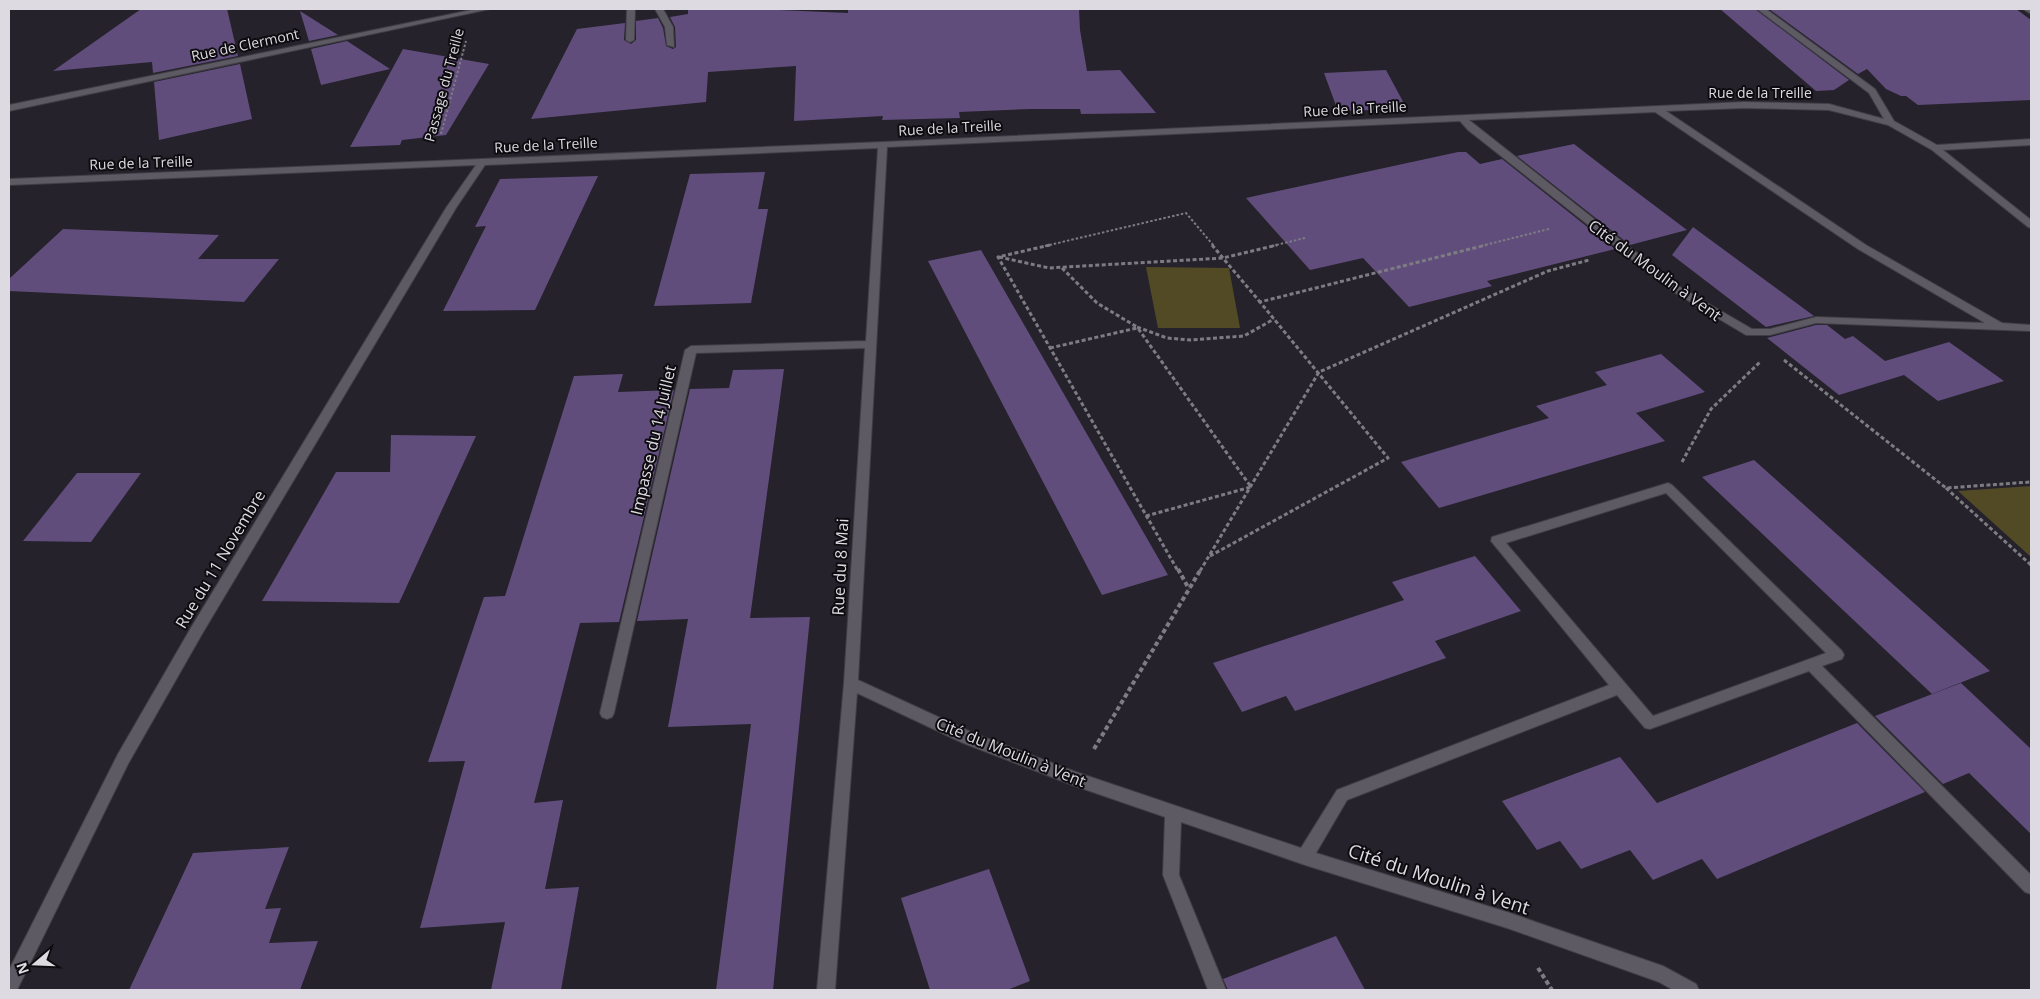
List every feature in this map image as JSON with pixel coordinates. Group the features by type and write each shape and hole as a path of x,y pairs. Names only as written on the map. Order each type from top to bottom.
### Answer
{"street":[{"name":"Rue de Clermont","path":"9,108 486,9"},
{"path":"630,40 631,9"},
{"path":"659,9 669,27 671,45"},
{"path":"1761,9 1872,91 1891,123 1935,148 2031,225"},
{"path":"2026,9 2031,12"},
{"name":"Rue de la Treille","path":"9,182 883,145 1744,105 1828,107 1891,123"},
{"path":"1657,109 1862,247 2000,327"},
{"name":"Cité du Moulin à Vent","path":"1462,118 1471,128 1676,289 1750,333"},
{"path":"1935,148 2031,142"},
{"name":"Rue du 8 Mai","path":"826,990 851,683 883,145"},
{"name":"Rue du 11 Novembre","path":"9,988 124,759 197,630 451,208 484,161"},
{"path":"1750,333 1770,332 1816,320 2031,328"},
{"name":"Impasse du 14 Juillet","path":"606,713 691,350 870,344"},
{"path":"1668,488 1837,655 1811,664 1650,723 1497,540 1668,488"},
{"path":"1811,664 2031,886"},
{"name":"Cité du Moulin à Vent","path":"851,683 968,738 1075,779 1305,857 1507,920 1663,975 1690,990"},
{"path":"1305,857 1342,795 1621,687"},
{"path":"1173,812 1171,875 1217,990"}],"path":[{"name":"Passage du Treille","path":"432,164 474,12"},
{"path":"998,257 1186,213 1388,458 1209,556"},
{"path":"1260,302 1586,219"},
{"path":"998,257 1049,268 1223,258 1305,238"},
{"path":"1075,779 1319,372 1548,271 1626,250"},
{"path":"998,257 1189,590"},
{"path":"1061,268 1097,303 1137,327 1167,338 1191,340 1244,336 1274,319"},
{"path":"1137,327 1251,487"},
{"path":"1050,348 1137,327"},
{"path":"1668,488 1711,410 1760,363 1750,333"},
{"path":"1750,333 1946,488 2031,565"},
{"path":"1946,488 2031,482"},
{"path":"1146,516 1251,487"}],"shaded area":[{"path":"1146,267 1229,268 1240,328 1158,328"},
{"path":"2031,486 2031,557 1958,491"}],"building":[{"path":"141,9 227,9 238,56 153,73 152,62 53,71"},
{"path":"688,9 755,9 848,13 848,9 1079,9 1080,30 1087,71 1120,70 1156,113 1081,114 1080,109 1030,109 959,112 960,118 882,120 883,116 794,121 796,66 708,72 706,102 531,119 577,29 625,23 624,40 631,44 636,40 636,21 658,18 663,28 666,46 673,49 676,47 675,27 670,17 688,14"},
{"path":"1720,9 1755,9 1849,80 1834,90 1816,91"},
{"path":"1769,9 2016,9 2031,20 2031,100 1918,105 1906,96 1901,96 1886,89 1867,69 1858,74"},
{"path":"300,11 338,35 309,41"},
{"path":"347,41 390,69 321,85 311,49"},
{"path":"403,49 489,64 446,135 402,140 400,145 350,147"},
{"path":"240,64 252,119 159,140 154,82"},
{"path":"1386,70 1407,109 1338,111 1324,73"},
{"path":"1574,144 1687,230 1630,245 1517,156"},
{"path":"1458,152 1466,152 1480,164 1502,159 1615,249 1487,281 1492,286 1409,307 1363,258 1310,270 1246,198"},
{"path":"765,172 758,209 768,209 751,303 654,306 690,174"},
{"path":"598,176 535,310 443,311 486,226 475,227 500,179"},
{"path":"1693,227 1814,316 1766,327 1672,255"},
{"path":"63,229 219,235 198,259 279,259 244,302 9,291 9,279"},
{"path":"981,250 1168,575 1102,595 928,261"},
{"path":"1816,325 1827,325 1845,339 1853,336 1885,361 1949,342 2004,381 1938,401 1904,375 1839,395 1767,338"},
{"path":"1661,354 1705,392 1636,413 1665,441 1439,508 1401,462 1549,418 1536,406 1607,385 1595,372"},
{"path":"784,369 750,618 810,617 773,990 716,990 751,724 668,727 688,619 637,621 690,389 729,388 733,370"},
{"path":"623,374 618,392 674,390 619,622 580,623 534,803 563,800 545,889 579,887 561,990 491,990 505,922 420,928 465,761 428,762 484,597 505,596 574,376"},
{"path":"391,435 476,436 399,603 262,601 336,472 390,472"},
{"path":"1754,460 1990,671 1932,694 1702,477"},
{"path":"77,473 141,473 91,542 23,541"},
{"path":"1475,556 1521,611 1435,641 1446,658 1295,711 1286,696 1242,712 1213,663 1404,600 1392,582"},
{"path":"1961,683 2031,749 2031,834 1969,773 1943,784 1875,716"},
{"path":"1857,723 1925,792 1717,879 1702,859 1653,880 1630,850 1581,869 1560,841 1537,850 1502,801 1620,757 1657,803"},
{"path":"289,847 265,909 281,908 269,943 318,941 300,990 129,990 193,853"},
{"path":"989,869 1030,981 1007,990 930,990 901,898"},
{"path":"1336,936 1365,990 1228,990 1223,979"}]}
